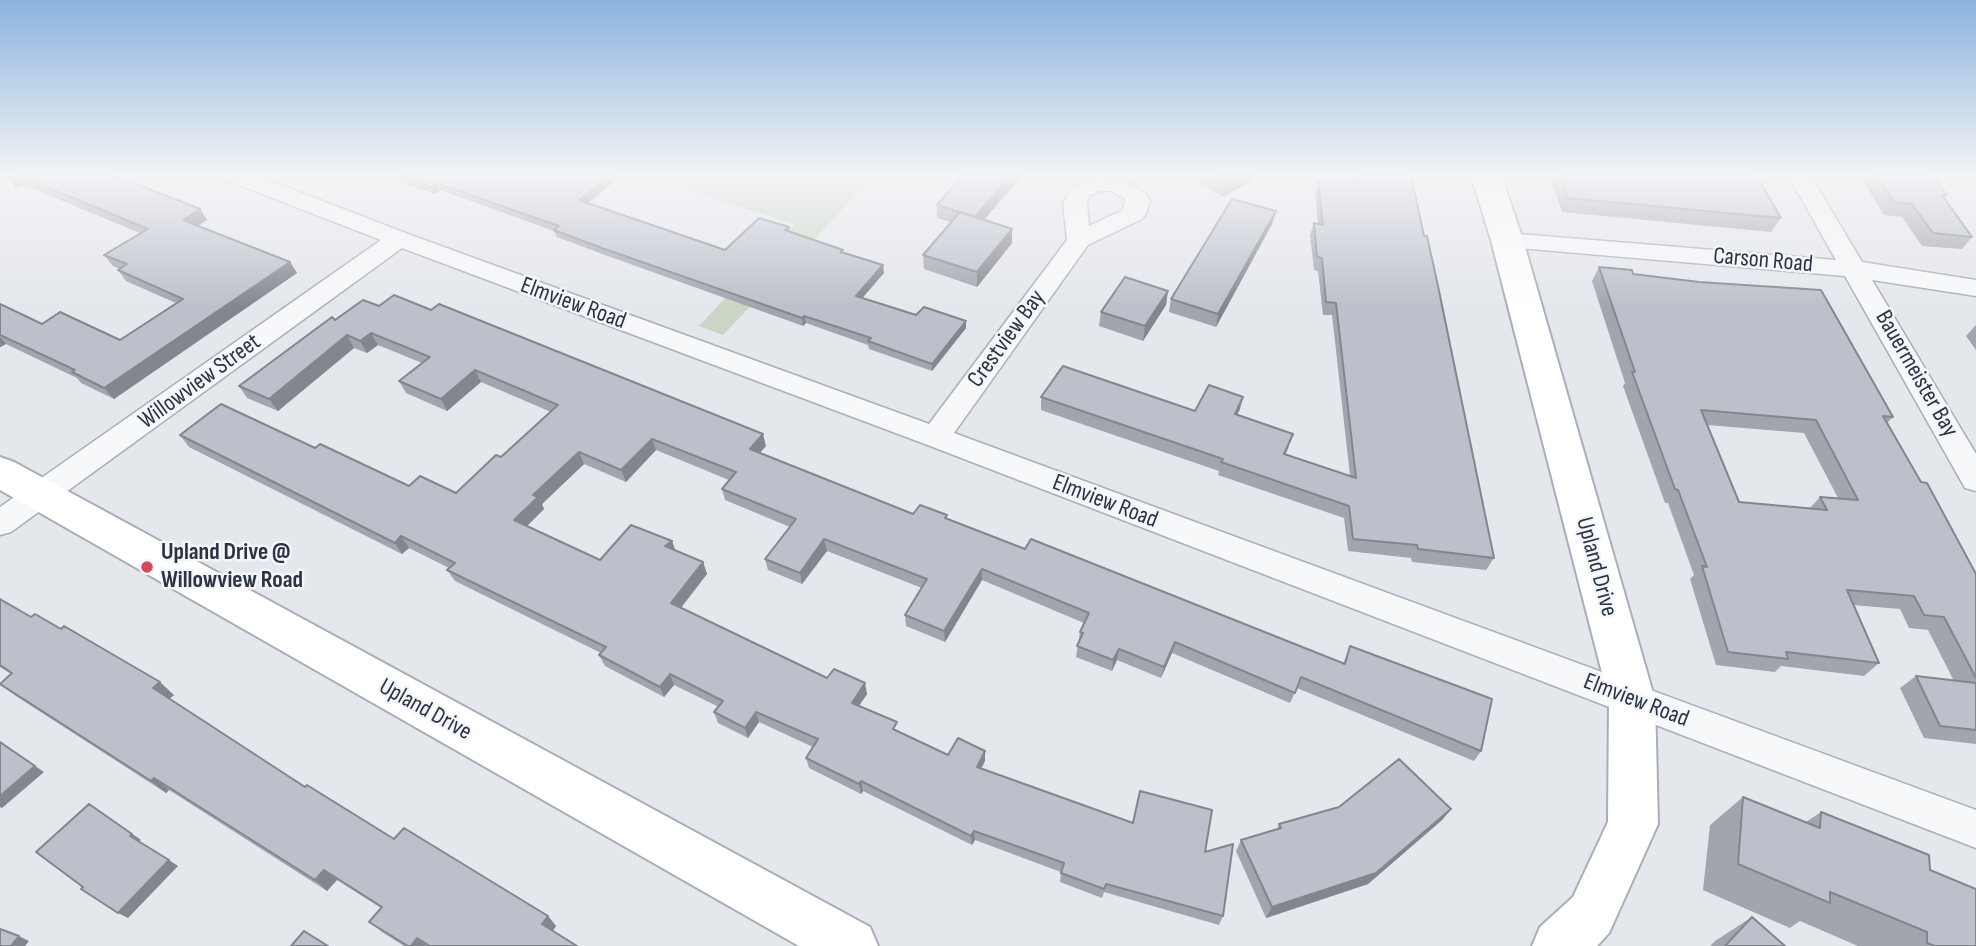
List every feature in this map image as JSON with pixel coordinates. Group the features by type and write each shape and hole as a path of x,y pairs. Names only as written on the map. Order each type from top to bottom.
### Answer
{"street":[{"name":"Elmview Road","path":"348,219 1976,829"},
{"name":"Upland Drive","path":"1500,219 1632,700 1633,824 1591,915 1559,946"},
{"name":"Bauermeister Bay","path":"1825,219 1976,480"},
{"name":"Willowview Street","path":"0,523 399,239"},
{"name":"Crestview Bay","path":"935,438 1079,240"},
{"name":"Carson Road","path":"1507,240 1855,269 1976,288"},
{"name":"Upland Drive","path":"0,472 851,946"}],"green space":[{"path":"779,219 833,219 723,335 699,326 794,224"}],"building":[{"path":"124,219 184,219 290,262 104,388 72,372 75,370 0,335 0,304 42,324 60,312 120,340 183,299 118,270 127,264 104,255 148,229"},
{"path":"539,219 635,219 725,250 758,219 763,219 789,227 785,230 843,250 841,252 883,265 856,296 916,315 924,307 966,321 932,364 868,341 871,338 804,316 802,318 554,230 559,226"},
{"path":"954,219 982,219 1012,229 977,272 923,255"},
{"path":"1220,219 1271,219 1218,314 1171,299"},
{"path":"1322,219 1420,219 1438,286 1494,558 1418,549 1417,545 1353,539 1349,506 1221,462 1223,459 1041,397 1063,366 1195,411 1209,385 1243,397 1235,414 1293,434 1284,454 1356,478 1336,303 1326,302 1322,258 1317,257 1314,223 1323,225"},
{"path":"1923,219 1959,219 1972,237 1933,233"},
{"path":"1599,267 1699,282 1821,290 1893,417 1883,416 1921,482 1927,483 1976,574 1976,678 1944,617 1924,615 1914,596 1847,590 1879,663 1786,652 1788,659 1728,652 1702,566 1707,567 1678,490 1675,489 1632,372 1635,372","holes":["1701,410 1816,420 1858,500 1820,497 1827,510 1739,502"]},
{"path":"1125,277 1168,291 1145,326 1101,312"},
{"path":"394,295 431,310 439,304 763,434 750,449 913,514 920,505 947,515 945,518 1025,549 1031,539 1345,664 1350,646 1492,699 1481,751 1301,677 1295,693 1175,642 1164,667 1119,649 1113,660 1077,646 1089,613 982,569 944,631 905,615 927,579 824,539 800,573 765,559 796,519 722,489 736,472 652,439 621,470 579,452 533,495 538,497 514,520 600,560 631,525 672,541 665,546 703,562 671,603 827,678 834,669 865,683 852,703 897,722 893,729 948,755 958,738 985,751 977,767 1133,823 1140,791 1212,810 1205,852 1233,844 1223,916 1106,884 1104,889 1061,873 1064,863 974,831 971,836 861,781 859,784 806,758 818,739 756,712 745,728 714,712 723,701 670,674 660,687 599,655 606,647 447,570 455,563 401,536 395,543 180,435 221,404 315,448 320,444 409,486 420,476 456,493 496,455 501,457 558,405 475,370 441,399 399,381 430,357 371,333 360,341 347,335 269,399 239,386 332,317 335,320 363,300 379,306"},
{"path":"0,599 31,617 35,614 61,629 64,626 160,682 153,688 305,787 307,785 394,839 404,828 548,916 542,924 577,946 430,946 417,938 408,946 369,922 382,907 324,870 315,880 154,778 151,781 0,684 12,673 0,665"},
{"path":"1916,676 1976,683 1976,730 1940,726"},
{"path":"0,742 35,766 0,796"},
{"path":"1399,759 1451,809 1376,873 1272,907 1241,840 1281,828 1279,824 1339,807"},
{"path":"1743,797 1820,828 1821,812 1929,855 1930,870 1976,889 1976,946 1935,946 1927,943 1927,932 1830,892 1830,903 1738,864"},
{"path":"89,804 132,834 130,836 169,860 118,913 81,889 83,887 36,852"},
{"path":"1752,917 1785,946 1725,946"},
{"path":"0,929 19,936 11,946 0,946"},
{"path":"304,931 328,946 291,946"}],"place":[{"name":"Upland Drive @ Willowview Road","path":"147,567"}]}
